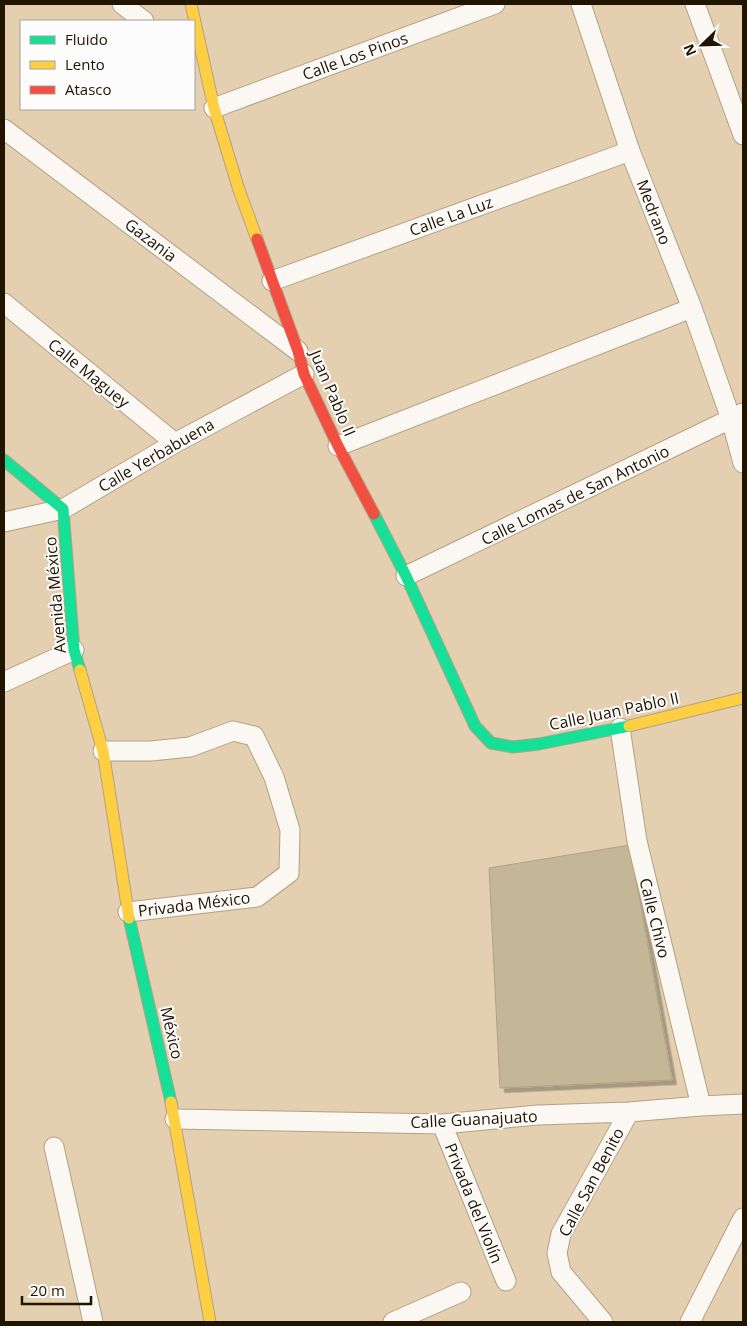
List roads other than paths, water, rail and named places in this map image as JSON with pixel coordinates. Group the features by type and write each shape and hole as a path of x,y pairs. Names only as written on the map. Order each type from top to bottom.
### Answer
{"street":[{"path":"122,4 143,20"},
{"name":"Juan Pablo II","path":"191,4 193,20"},
{"name":"Calle Los Pinos","path":"214,108 495,4"},
{"name":"Medrano","path":"581,4 630,151 737,416 743,463"},
{"path":"695,4 743,136"},
{"name":"Juan Pablo II","path":"195,34 199,64 239,190 298,351 304,374 338,446 406,576 475,726 491,743"},
{"name":"Gazania","path":"4,129 298,351"},
{"name":"Calle La Luz","path":"272,281 630,151"},
{"name":"Calle Maguey","path":"4,303 175,443"},
{"path":"338,446 692,308"},
{"name":"Calle Yerbabuena","path":"4,522 63,509 175,443 304,374"},
{"name":"Calle Lomas de San Antonio","path":"406,576 737,416"},
{"path":"4,460 63,509"},
{"name":"Avenida México","path":"63,509 74,650 103,751"},
{"path":"4,682 74,650"},
{"name":"Calle Juan Pablo II","path":"491,743 513,747 539,744 620,728 743,698"},
{"name":"Calle Chivo","path":"620,728 637,841 701,1106"},
{"name":"Privada México","path":"103,751 151,751 190,748 233,731 254,736 274,777 290,830 290,873 257,897 128,912"},
{"name":"México","path":"103,751 128,912 175,1119 210,1322"},
{"name":"Calle Guanajuato","path":"175,1119 442,1124 538,1115 629,1112 743,1104"},
{"name":"Calle San Benito","path":"603,1322 561,1272 556,1253 561,1234 629,1112"},
{"name":"Privada del Violín","path":"442,1124 506,1281"},
{"path":"54,1147 93,1322"},
{"path":"690,1322 742,1224"},
{"path":"393,1322 461,1292"}]}
